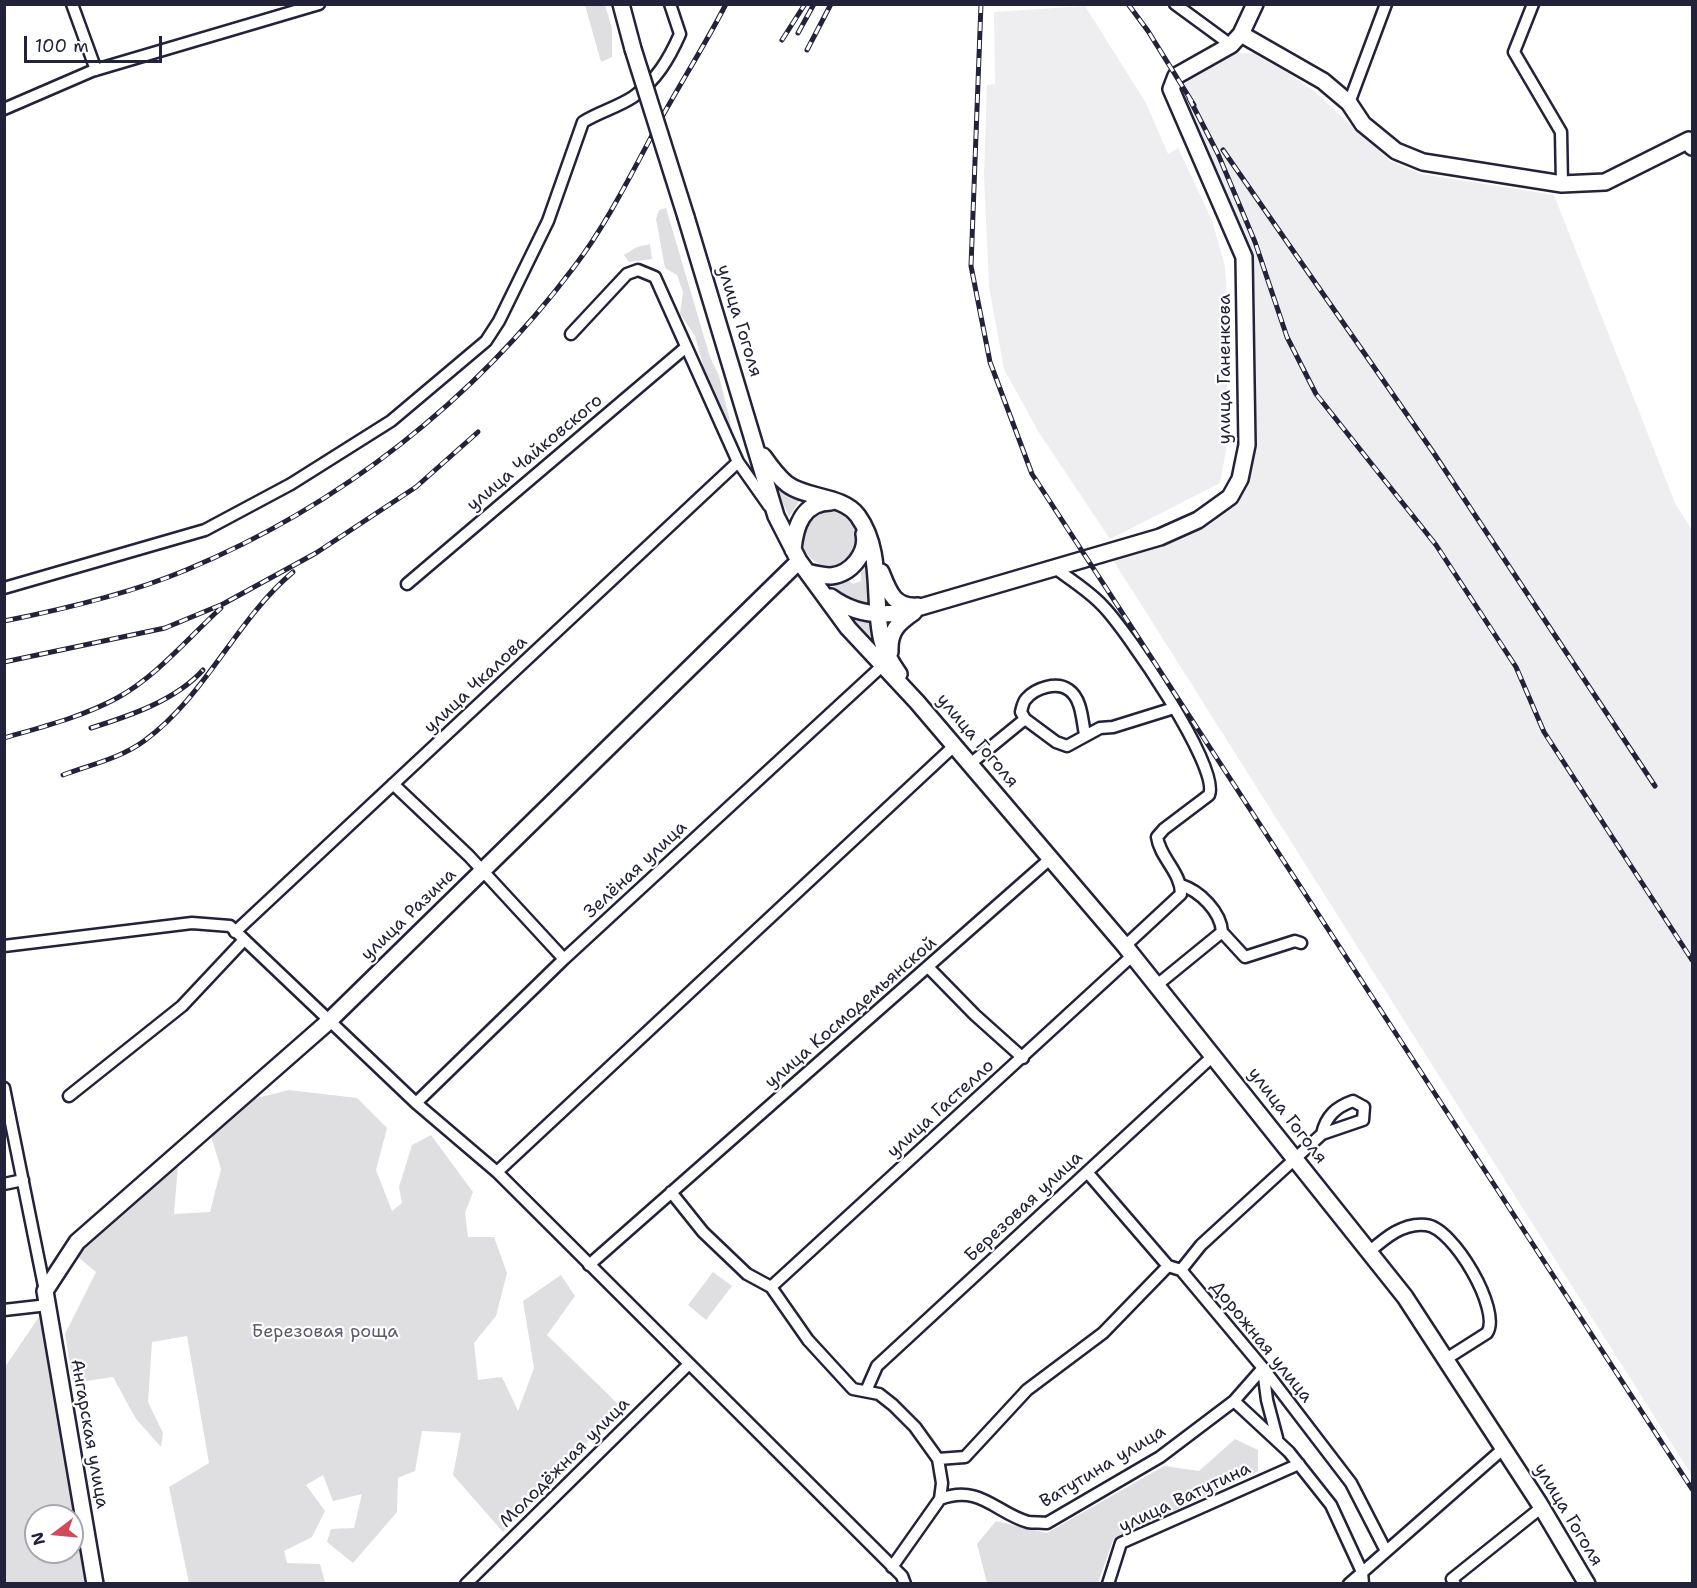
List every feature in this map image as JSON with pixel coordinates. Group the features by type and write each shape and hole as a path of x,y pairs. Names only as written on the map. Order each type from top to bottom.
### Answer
{"street":[{"path":"72,4 96,70"},
{"path":"4,109 96,70 319,4"},
{"name":"улица Гоголя","path":"621,4 754,437"},
{"path":"4,588 205,530 291,484 391,421 486,341 499,321 548,221 583,122 632,98 654,79 672,54 680,34 670,4"},
{"path":"1175,4 1236,40 1323,81 1349,103 1364,124 1395,151 1423,162 1562,184 1605,182 1691,142"},
{"path":"1236,40 1256,4"},
{"path":"1349,103 1386,4"},
{"path":"1533,4 1514,52 1561,132 1562,184"},
{"name":"улица Ганенкова","path":"817,585 846,607 860,612 892,615 1160,537 1198,520 1230,497 1240,479 1246,445 1244,257 1171,89 1176,76 1236,40"},
{"path":"571,334 627,274 638,270 655,277 738,462 776,516 800,561 848,628 886,664"},
{"name":"улица Чайковского","path":"407,584 685,348"},
{"path":"754,437 774,471 788,485 840,503 859,517 891,596 908,607 924,605"},
{"path":"754,437 776,516"},
{"name":"улица Чкалова","path":"69,1096 182,1006 239,936 393,784 738,462"},
{"path":"800,561 796,525 814,506 827,502 840,503"},
{"path":"800,561 834,576 856,563 865,538 859,517"},
{"path":"869,538 876,574 886,664"},
{"name":"улица Разина","path":"46,1298 76,1242 328,1022 800,561"},
{"path":"1055,568 1101,604 1124,631 1174,708 1209,774 1212,789 1209,795 1164,829 1157,837 1158,846 1181,885 1192,889 1216,913 1222,923 1222,932 1245,957 1295,941 1301,944"},
{"path":"886,664 891,636 896,625 924,605"},
{"name":"улица Гоголя","path":"886,664 1129,951 1405,1297 1542,1507 1587,1584"},
{"name":"Зелёная улица","path":"416,1103 564,959 886,664"},
{"path":"1085,734 1080,707 1070,690 1056,685 1041,688 1026,699 1021,712 1025,719 1056,742 1067,746 1085,734 1174,708"},
{"path":"970,764 1025,719"},
{"path":"497,1172 954,746"},
{"path":"393,784 482,871 564,959"},
{"name":"улица Космодемьянской","path":"589,1265 929,968 1051,858"},
{"name":"улица Гастелло","path":"771,1287 1023,1058 1129,951 1181,894 1181,885"},
{"path":"4,946 192,923 230,926 328,1022 416,1103 497,1172 892,1567 905,1584"},
{"path":"1157,986 1222,932"},
{"path":"929,968 975,1015 1023,1058"},
{"name":"Березовая улица","path":"866,1391 877,1366 1214,1055"},
{"path":"4,1310 46,1298 5,1089"},
{"path":"1087,1172 1168,1266 1181,1270 1201,1245 1294,1157 1322,1134"},
{"path":"4,1184 23,1180"},
{"path":"671,1192 703,1232 747,1274 771,1287 808,1340 853,1389 879,1394 893,1405 915,1427 938,1459 942,1483 940,1499 892,1567"},
{"path":"1369,1251 1393,1231 1425,1224 1442,1231 1461,1254 1490,1313 1491,1327 1487,1333 1446,1359"},
{"path":"938,1459 965,1457 1026,1390 1103,1333 1168,1266"},
{"name":"Дорожная улица","path":"1181,1270 1263,1368 1351,1483 1386,1551"},
{"name":"Ангарская улица","path":"46,1298 95,1584"},
{"name":"Молодёжная улица","path":"466,1584 688,1365"},
{"path":"1263,1368 1266,1400 1277,1439"},
{"name":"Ватутина улица","path":"940,1499 974,1497 992,1502 1008,1513 1029,1522 1047,1523 1160,1457 1234,1401 1263,1368"},
{"path":"1234,1401 1277,1439 1331,1505 1363,1578"},
{"path":"1349,1584 1363,1578 1386,1551 1504,1448"},
{"name":"улица Ватутина","path":"1108,1584 1120,1544 1299,1464"},
{"path":"1455,1584 1452,1580 1542,1507"}],"shaded area":[{"path":"1085,6 1146,103 1168,154 1178,148 1212,220 1225,267 1227,299 1227,445 1220,483 1110,539 1038,431 1004,369 989,287 984,175 987,85 995,84 994,12"},
{"path":"1236,53 1260,54 1314,91 1390,161 1421,174 1554,195 1675,503 1692,530 1692,1476 1113,560 1203,525 1237,502 1248,485 1255,447 1252,254 1180,93 1185,78"}],"green space":[{"path":"585,5 605,5 612,28 612,57 601,62"},
{"path":"666,208 710,357 719,376 731,425 729,427 707,380 695,336 680,314 683,292 677,275 665,268 656,219 659,210"},
{"path":"650,244 652,259 629,262 624,255 637,247"},
{"path":"772,478 802,497 789,517"},
{"path":"830,510 841,512 850,518 856,527 858,538 856,549 850,558 841,564 830,566 819,564 810,558 804,549 802,538 804,527 810,518 819,512"},
{"path":"869,563 874,596 870,607 854,603 832,585 848,580 853,584 861,581 861,572"},
{"path":"846,613 872,621 873,645"},
{"name":"Березовая роща","path":"289,1090 357,1098 387,1128 376,1170 392,1211 402,1203 399,1187 412,1145 431,1135 473,1192 465,1213 468,1237 494,1237 507,1273 496,1316 474,1343 478,1380 502,1377 518,1411 534,1368 523,1301 561,1275 575,1296 547,1335 621,1407 503,1532 453,1475 461,1433 422,1431 415,1471 398,1478 397,1512 353,1563 327,1542 331,1529 354,1528 362,1494 333,1501 323,1475 306,1485 325,1511 312,1537 284,1551 287,1563 320,1564 325,1582 189,1583 169,1487 209,1463 187,1336 152,1342 148,1402 163,1433 161,1447 136,1419 113,1377 73,1383 65,1334 96,1272 78,1257 85,1245 178,1165 174,1214 210,1212 221,1169 211,1136 249,1100"},
{"path":"713,1272 732,1286 706,1320 688,1305"},
{"path":"41,1314 75,1504 24,1504 24,1564 84,1564 84,1555 89,1583 5,1584 5,1367"},
{"path":"1235,1439 1258,1450 1258,1471 1113,1540 1098,1583 987,1583 977,1544 996,1521 1047,1533 1164,1466 1199,1471"}],"railway":[{"path":"4,621 119,594 164,579 243,544 298,514 350,481 448,404 535,316 587,249 621,194 726,4"},
{"path":"782,40 805,4"},
{"path":"798,33 814,4"},
{"path":"807,50 831,4"},
{"path":"981,4 971,266 990,362 1032,474 1692,1489"},
{"path":"1128,4 1148,31 1194,105"},
{"path":"1189,98 1218,154 1255,242 1287,337 1316,394 1436,545 1516,667 1544,732 1692,960"},
{"path":"1223,150 1433,452 1655,786"},
{"path":"4,662 165,628 223,604 316,553 416,487 478,432"},
{"path":"63,775 105,761 135,747 166,723 203,681 272,591 293,572"},
{"path":"4,738 76,716 117,698 158,668 221,608"},
{"path":"91,728 136,713 165,699 192,681 203,670"}]}
